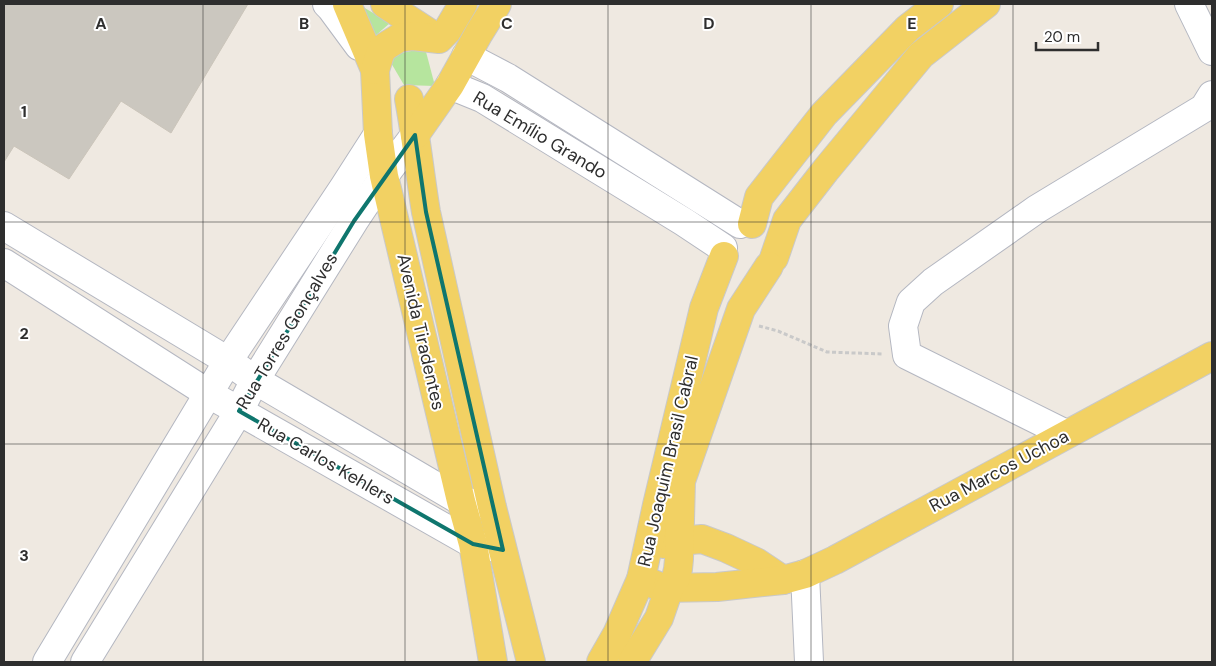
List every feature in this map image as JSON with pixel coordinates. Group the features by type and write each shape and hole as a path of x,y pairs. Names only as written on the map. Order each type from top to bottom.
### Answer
{"main road":[{"name":"Avenida Tiradentes","path":"347,4 375,70 378,134 384,176 461,502 473,544 493,662"},
{"name":"Rua Emílio Grando","path":"385,4 466,56"},
{"path":"450,85 421,98 409,99 394,93 383,83 375,70 381,51 399,38 413,36 439,39 447,31 463,4"},
{"name":"Rua Torres Gonçalves","path":"416,135 450,85 497,4"},
{"path":"746,224 759,197 824,114 908,28 939,4"},
{"name":"Rua Joaquim Brasil Cabral","path":"632,662 659,618 669,589 676,578 682,481 741,309 771,262 788,220 825,171 921,55 986,4"},
{"name":"Avenida Tiradentes","path":"409,99 416,135 426,212 492,507 530,662"},
{"path":"746,224 759,226 766,230 774,244 775,252 771,262 763,272 756,275 740,274 732,270 727,263 724,252 726,240 730,232 746,224"},
{"name":"Rua Joaquim Brasil Cabral","path":"601,662 617,634 641,579 704,308 724,252"},
{"name":"Rua Marcos Uchoa","path":"669,589 718,587 794,577 835,560 1212,356"},
{"path":"430,370 461,368"},
{"path":"648,548 679,541 702,539 794,577"},
{"path":"641,579 669,589"}],"street":[{"path":"327,4 375,70"},
{"path":"1189,4 1212,51"},
{"name":"Rua Emílio Grando","path":"466,56 508,78 746,224"},
{"name":"Rua Emílio Grando","path":"450,85 482,98 684,222 724,252"},
{"path":"1066,434 907,354 903,326 912,302 933,282 1037,209 1204,108 1212,95"},
{"name":"Rua Torres Gonçalves","path":"47,662 228,361 378,134"},
{"name":"Rua Torres Gonçalves","path":"85,662 239,412 255,380 354,221 384,176 416,135"},
{"path":"4,263 12,232"},
{"name":"Rua Carlos Kehlers","path":"12,232 228,361 255,380 461,502 492,507"},
{"name":"Rua Carlos Kehlers","path":"4,263 239,412 473,544 503,550"},
{"path":"794,577 809,662"}],"path":[{"path":"778,331 827,352 907,354"}],"highlighted area":[{"path":"415,135 426,212 503,550 473,544 239,411 354,221"}],"green space":[{"path":"358,4 390,23 367,43"},
{"path":"425,48 435,86 404,85 387,56"}],"building":[{"path":"4,4 248,4 171,133 121,101 69,179 14,146 4,162"}]}
